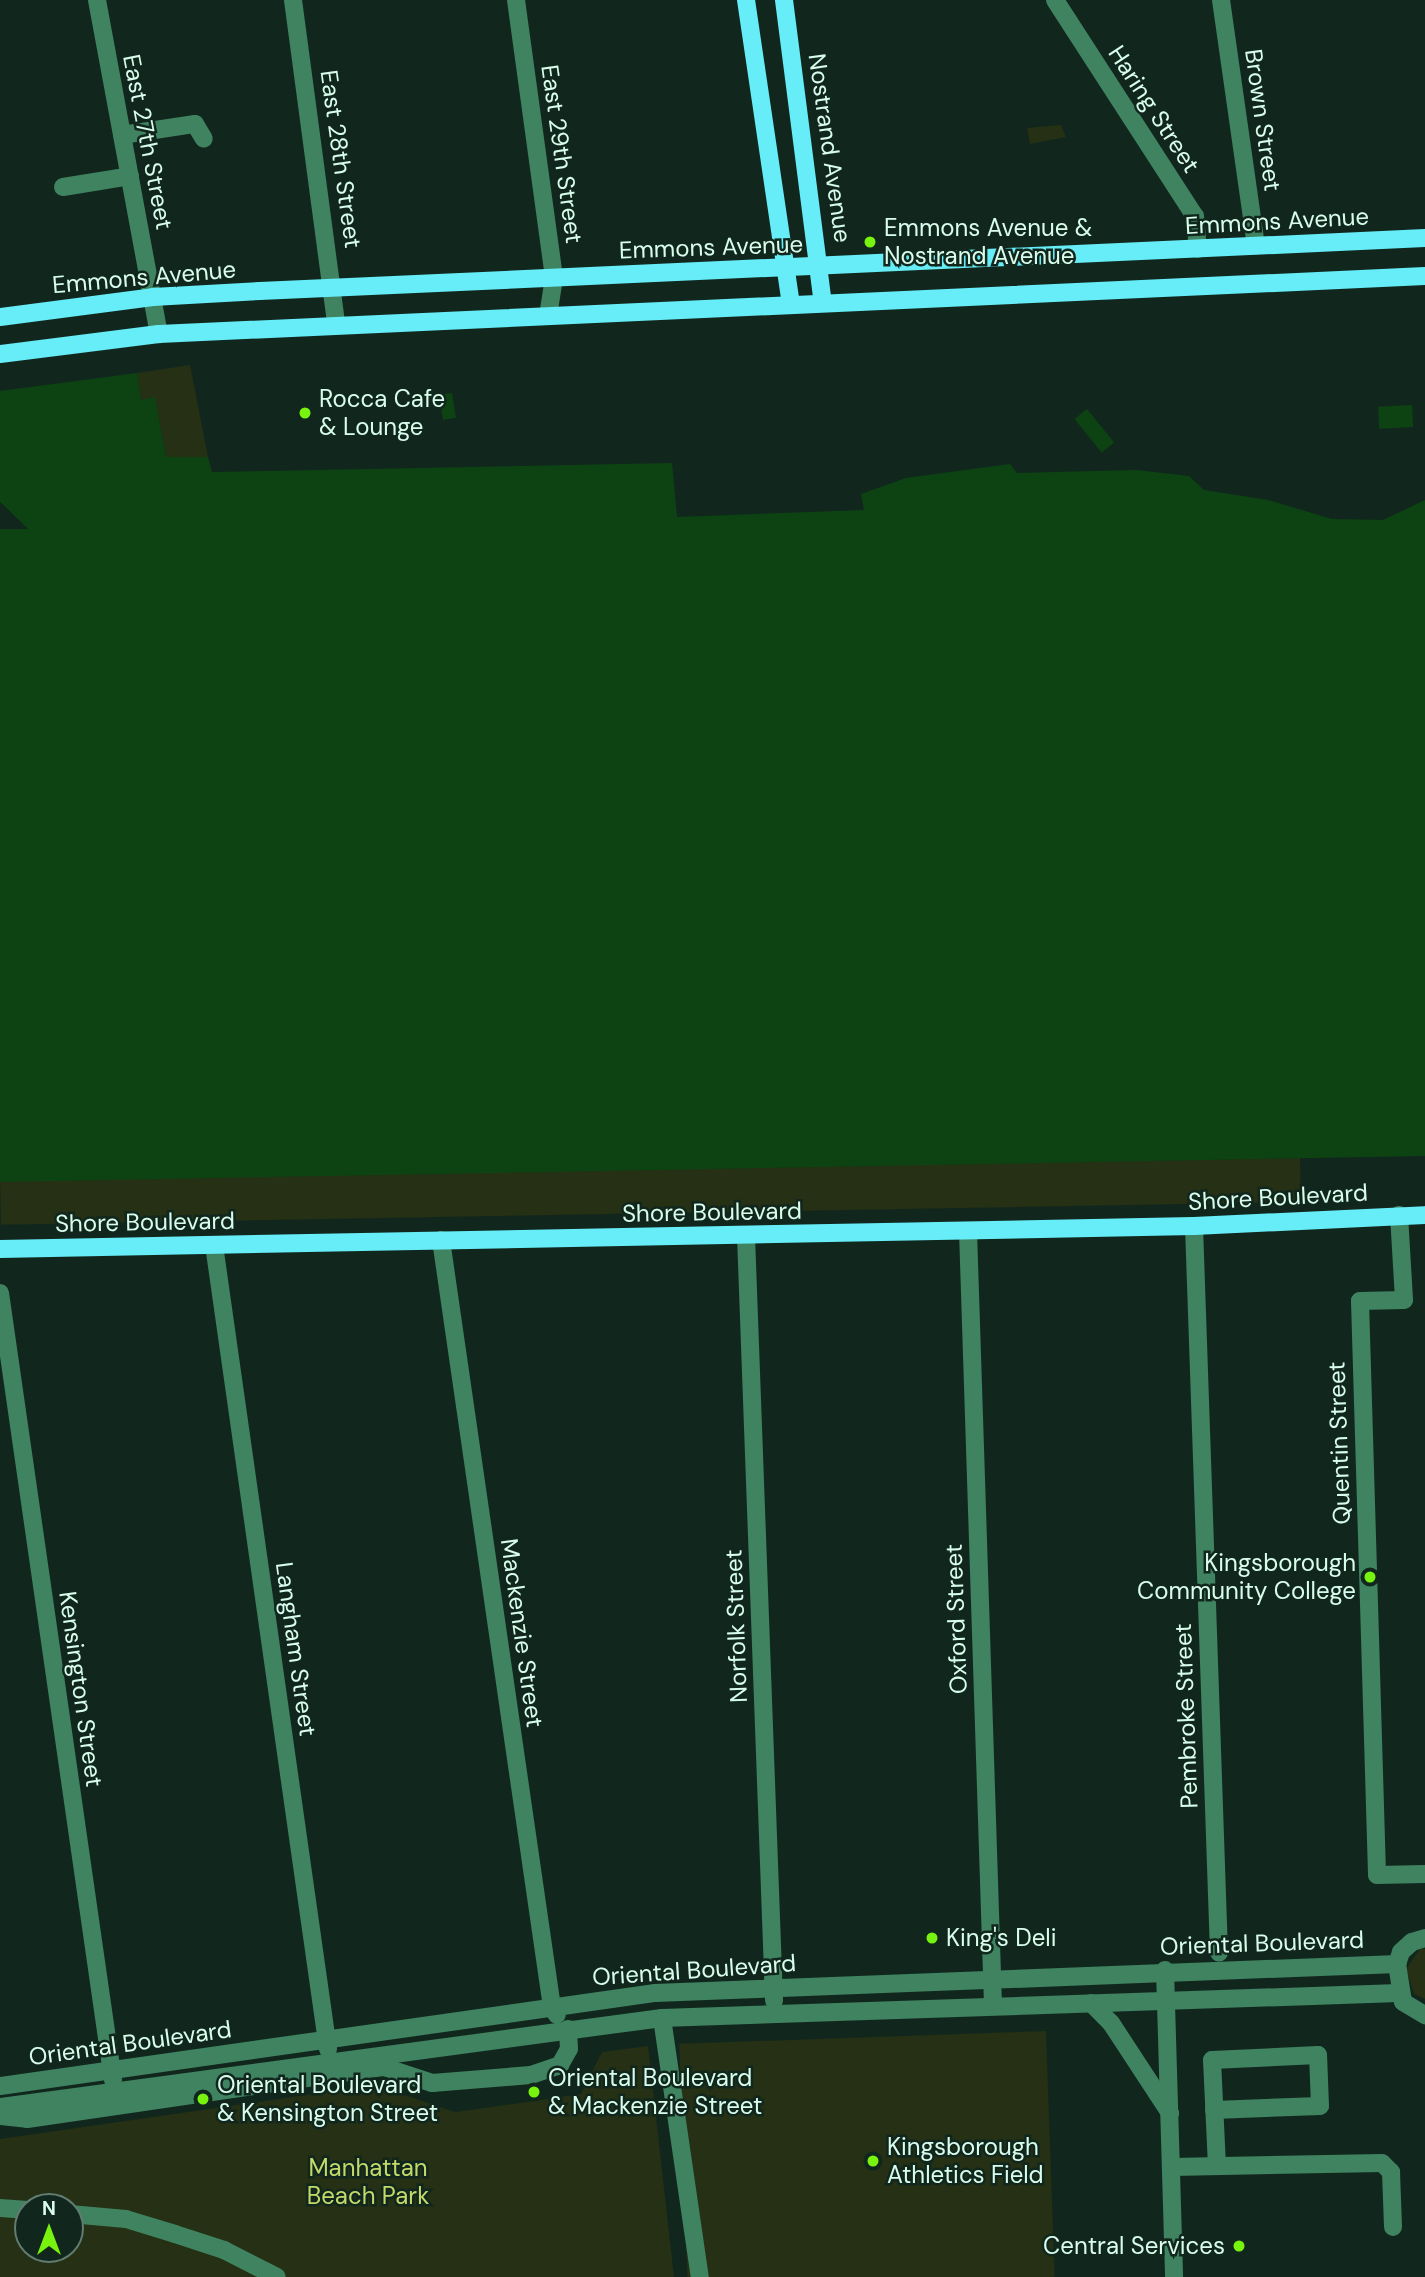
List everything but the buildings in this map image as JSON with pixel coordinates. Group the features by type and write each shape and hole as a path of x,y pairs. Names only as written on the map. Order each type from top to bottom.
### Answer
{"main road":[{"path":"746,0 792,304"},
{"name":"Nostrand Avenue","path":"784,0 821,267 823,303"},
{"name":"Emmons Avenue","path":"0,317 153,297 1425,238"},
{"path":"0,354 159,334 336,324 1425,276"},
{"name":"Shore Boulevard","path":"0,1249 1194,1226 1425,1215"}],"street":[{"name":"East 27th Street","path":"97,0 159,334"},
{"name":"East 28th Street","path":"293,0 335,288 336,324"},
{"name":"East 29th Street","path":"516,0 555,278 548,315"},
{"name":"Haring Street","path":"1055,0 1195,216 1198,249"},
{"name":"Brown Street","path":"1221,0 1256,246"},
{"path":"122,135 194,124 204,139"},
{"path":"63,187 130,176"},
{"name":"Quentin Street","path":"1399,1215 1404,1300 1360,1301 1377,1875 1425,1874"},
{"name":"Pembroke Street","path":"1194,1226 1219,1952"},
{"name":"Oxford Street","path":"968,1231 993,2007"},
{"name":"Norfolk Street","path":"746,1236 774,2014"},
{"name":"Mackenzie Street","path":"441,1240 552,2007 568,2028"},
{"name":"Langham Street","path":"214,1245 330,2060"},
{"name":"Kensington Street","path":"0,1293 114,2091"},
{"name":"Oriental Boulevard","path":"0,2107 568,2028 662,2018 1399,1993 1397,1964 1401,1952 1412,1942 1425,1938"},
{"name":"Oriental Boulevard","path":"0,2086 655,1993 1165,1970 1397,1964"},
{"path":"1165,1970 1174,2277"},
{"path":"1399,1993 1409,2009 1425,2015"},
{"path":"1091,2003 1111,2023 1170,2113"},
{"name":"Oriental Boulevard","path":"662,2018 700,2277"},
{"path":"0,2116 27,2119 384,2067 432,2083 531,2075 560,2065 569,2049 568,2028"},
{"path":"1214,2110 1320,2106 1318,2056 1212,2060 1216,2166"},
{"path":"1172,2166 1382,2162 1391,2172 1393,2227"},
{"path":"84,2215 126,2219 175,2234 224,2250 278,2277"}],"green space":[{"path":"1061,125 1066,137 1030,144 1027,128"},
{"path":"190,365 208,457 166,457 155,398 141,401 137,373"},
{"path":"1300,1158 1301,1202 1,1225 0,1181"},
{"path":"1420,1949 1425,1949 1425,1999 1414,1994 1406,1969"},
{"name":"Kingsborough Athletics Field","path":"1046,2031 1055,2277 687,2277 679,2044"},
{"name":"Manhattan Beach Park","path":"648,2046 674,2277 0,2277 0,2139 375,2085 455,2112 581,2094 602,2052"}],"shaded area":[{"path":"137,373 141,400 155,397 166,457 208,457 212,472 672,463 677,517 864,510 861,494 906,478 1010,464 1017,473 1136,470 1189,476 1204,490 1268,500 1332,519 1383,520 1425,500 1425,1156 0,1182 0,529 27,528 0,502 0,391"},
{"path":"452,393 456,418 443,420 439,395"},
{"path":"1412,405 1413,427 1379,429 1378,407"},
{"path":"1087,409 1114,442 1102,452 1075,419"}],"pier":[{"path":"0,502 28,529 0,529 19,525"}],"place":[{"name":"Emmons Avenue & Nostrand Avenue","path":"870,242"},
{"name":"Rocca Cafe & Lounge","path":"305,413"},
{"name":"Kingsborough Community College","path":"1370,1577"},
{"name":"King's Deli","path":"932,1938"},
{"name":"Oriental Boulevard & Mackenzie Street","path":"534,2092"},
{"name":"Oriental Boulevard & Kensington Street","path":"203,2099"},
{"name":"Kingsborough Athletics Field","path":"873,2161"},
{"name":"Central Services","path":"1239,2246"}]}
